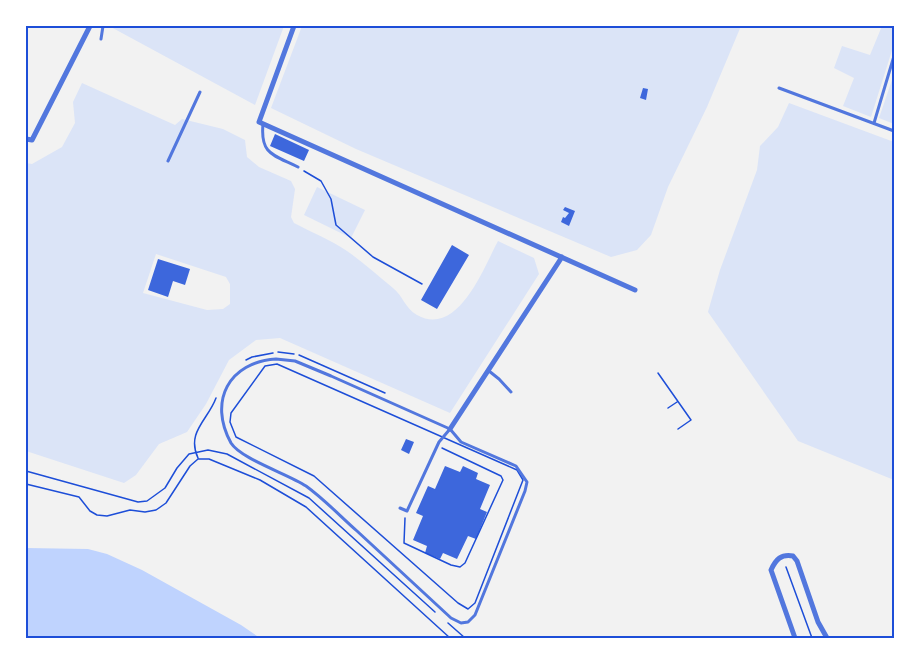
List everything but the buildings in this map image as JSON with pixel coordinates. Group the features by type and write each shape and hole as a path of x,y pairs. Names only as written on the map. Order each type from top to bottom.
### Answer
{"street":[{"path":"26,139 32,140 90,26"},
{"path":"294,26 261,123 635,290"},
{"path":"450,429 562,257"},
{"path":"795,639 771,570 781,556 793,556 796,561 818,622 827,639"}],"lane":[{"path":"101,39 103,26"},
{"path":"874,123 894,56"},
{"path":"778,88 894,131"},
{"path":"168,161 200,92"},
{"path":"261,123 262,138 268,152 298,167"},
{"path":"261,360 295,361 450,429 461,442 516,466 527,482 475,615 468,622 461,623 451,618 305,485 246,456 232,445 221,416 222,399 228,384 237,373 249,365 261,360"},
{"path":"487,370 511,392"},
{"path":"400,507 407,511 442,438 450,429"},
{"path":"409,488 416,491"}],"path":[{"path":"298,167 321,181 331,199 336,225 373,257 422,284"},
{"path":"243,362 268,353 285,352 305,357 390,395"},
{"path":"277,364 442,438 517,470 523,480 475,603 468,609 458,603 314,476 236,437 230,422 231,413 265,366 277,364"},
{"path":"658,373 691,420 678,429"},
{"path":"198,459 195,452 195,434 216,398"},
{"path":"668,408 678,402"},
{"path":"405,520 404,543 460,567 465,563 502,485 501,476 438,446"},
{"path":"26,471 138,502 147,501 165,488 189,454 208,450 226,454 309,498 439,615"},
{"path":"26,484 79,497 90,511 97,515 107,516 130,510 145,512 156,510 166,503 190,466 198,459 209,459 260,480 306,507 450,639"},
{"path":"786,567 812,639"},
{"path":"447,623 465,639"}],"shaded area":[{"path":"109,26 284,26 255,105"},
{"path":"302,26 741,26 707,107 668,187 651,235 637,250 611,257 356,149 271,108"},
{"path":"882,26 894,27 894,44 871,117 843,106 854,78 834,68 842,46 870,55"},
{"path":"894,74 894,124 879,118"},
{"path":"82,83 175,125 182,119 223,129 245,140 247,157 259,167 291,181 295,189 291,217 294,223 353,255 396,291 417,315 432,319 445,317 457,309 477,282 498,241 534,258 539,274 450,413 280,338 256,340 229,360 206,404 187,432 159,444 136,475 124,483 26,451 26,163 32,164 62,147 75,123 73,102","holes":["156,254 226,277 230,284 230,304 223,309 207,310 143,293"]},
{"path":"789,103 894,142 894,480 798,441 708,312 720,270 757,170 760,146 778,127"},
{"path":"317,187 365,210 351,238 304,215"}],"water":[{"path":"26,548 88,549 107,554 142,570 260,638 26,638"}]}
